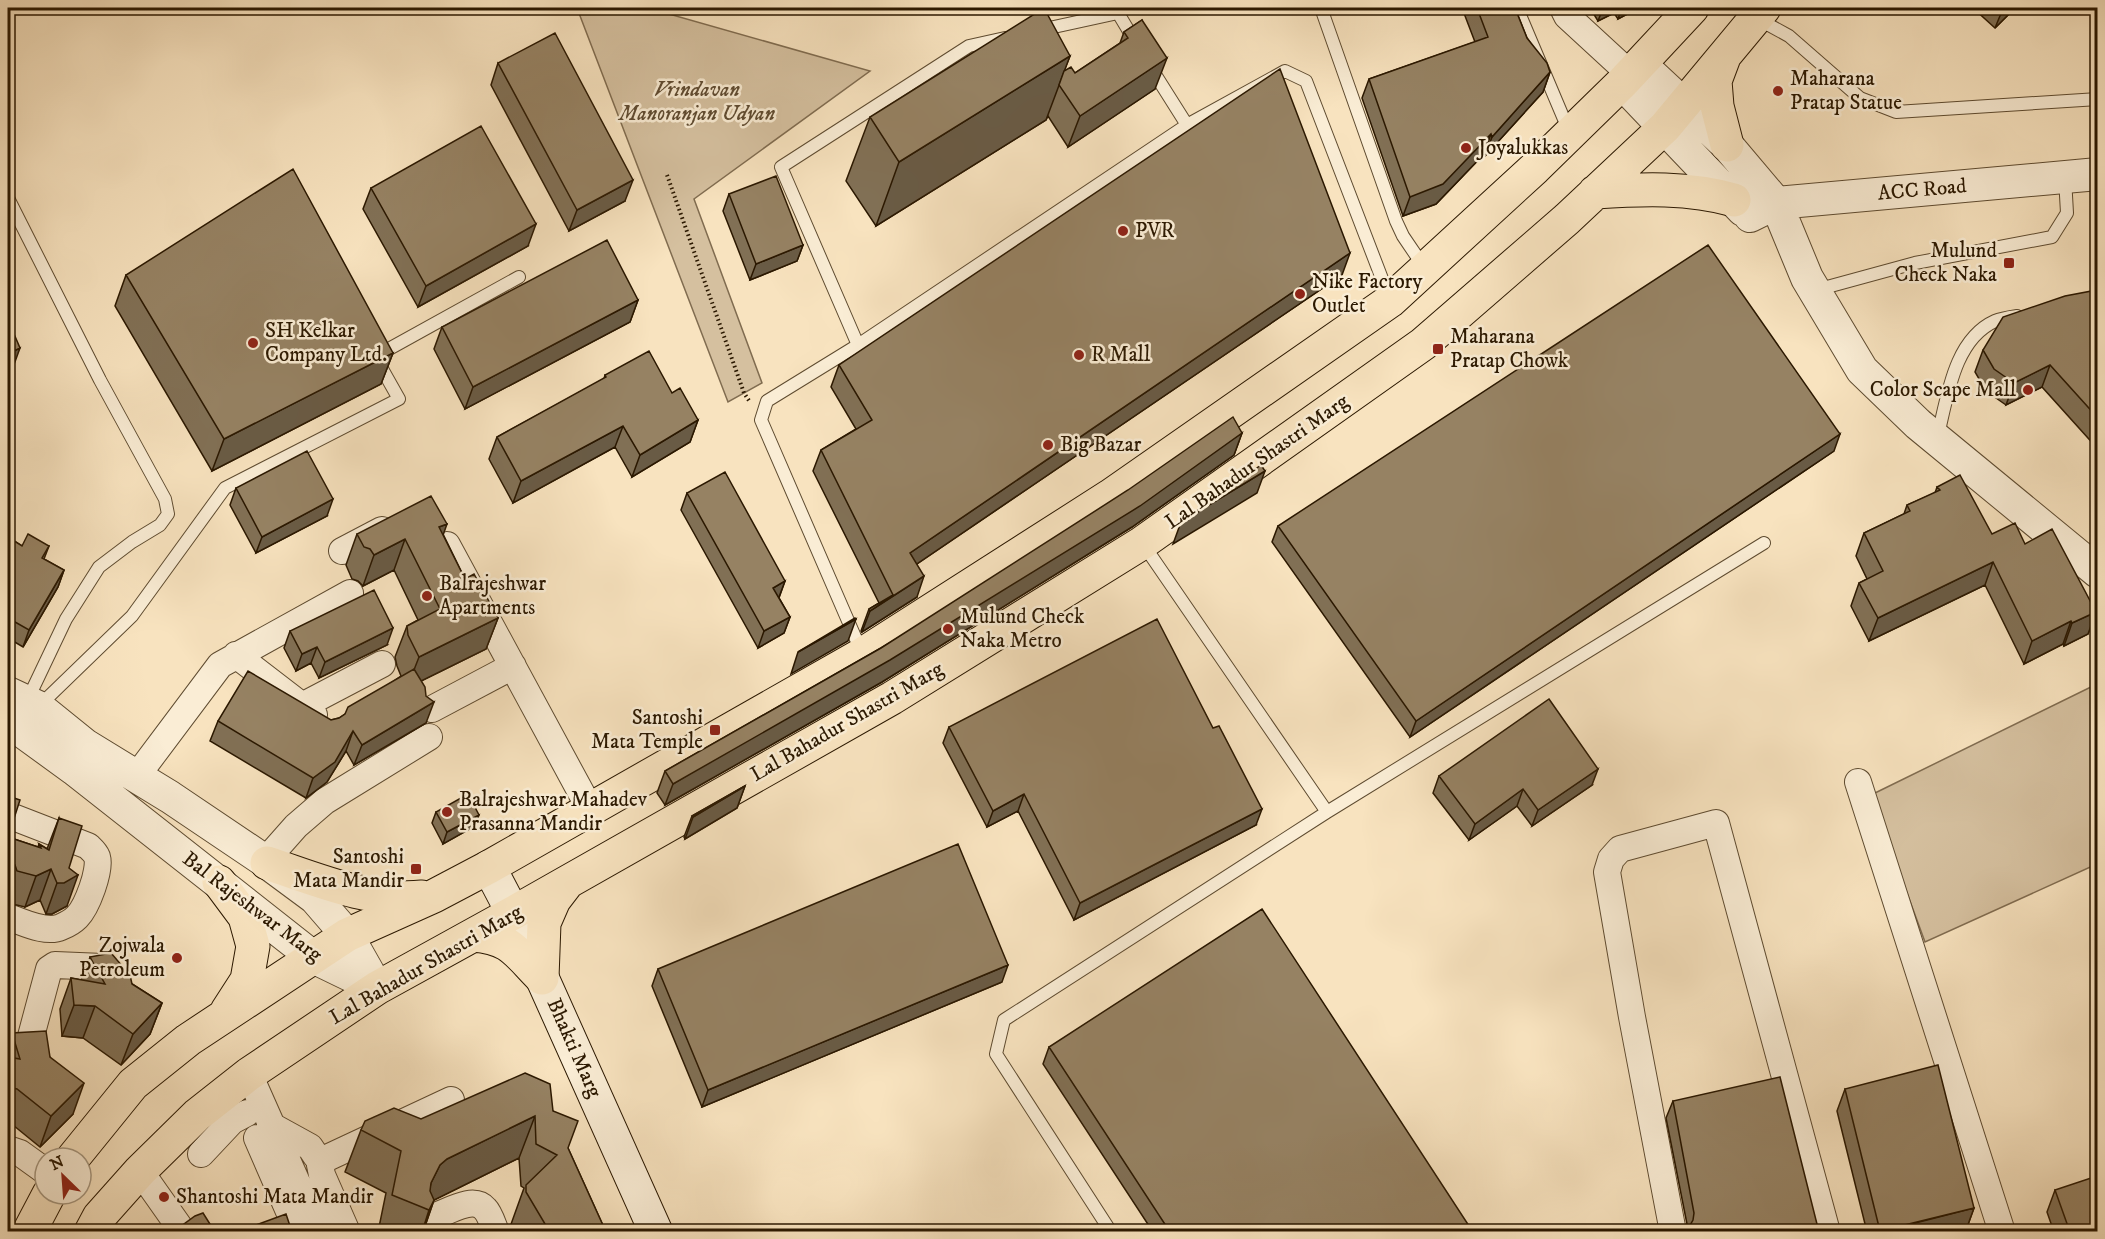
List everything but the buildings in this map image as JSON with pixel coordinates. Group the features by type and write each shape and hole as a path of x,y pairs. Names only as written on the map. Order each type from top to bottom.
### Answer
{"main road":[{"path":"84,1146 133,1084 188,1040 347,935 434,896 489,867 863,654 1110,496 1390,301 1570,134 1692,8"},
{"name":"Lal Bahadur Shastri Marg","path":"91,1232 99,1217 140,1171 197,1115 243,1091 377,988 569,882 892,698 1142,543 1424,344 1595,192 1675,116 1760,13"},
{"path":"1724,56 1715,81 1717,106 1727,144"},
{"path":"1595,192 1688,191 1708,193 1753,206"},
{"path":"266,862 358,893 402,899 434,896"},
{"name":"Bhakti Marg","path":"489,867 513,913 656,1232"},
{"path":"219,882 245,917 253,946 247,981 223,1018"},
{"path":"542,978 543,923 554,900 569,882"},
{"path":"474,935 493,936 506,942 542,978"},
{"path":"29,1232 43,1206"}],"street":[{"path":"1563,8 1567,16 1675,116 1753,206 1811,284 1862,370 1937,440 2097,572"},
{"path":"1675,116 1727,144 1753,206"},
{"name":"ACC Road","path":"1753,206 2097,174"},
{"path":"342,551 405,518"},
{"path":"434,520 590,809"},
{"path":"136,777 220,665 350,593"},
{"path":"236,655 326,724"},
{"path":"302,706 382,664"},
{"path":"432,709 513,666"},
{"name":"Bal Rajeshwar Marg","path":"22,713 85,745 136,777 266,862 315,898 347,935 377,988"},
{"name":"Bal Rajeshwar Marg","path":"22,713 74,769 313,957 377,988"},
{"path":"266,862 296,826 325,801 429,737"},
{"path":"1858,782 2002,1232"},
{"path":"8,815 88,846 98,859 97,872 85,906 76,918 62,927 50,930 8,917"},
{"path":"1672,1232 1607,872 1611,859 1620,849 1716,823 1827,1232"},
{"path":"8,1050 24,1046 30,1040 46,975 54,965 103,967 128,995"},
{"path":"243,1091 270,1125 319,1232"},
{"path":"201,1154 232,1121 243,1091"},
{"path":"243,1091 297,1232"},
{"path":"347,1232 322,1175 320,1165 327,1158 451,1100"},
{"path":"270,1125 310,1147 316,1156"},
{"path":"8,1149 20,1153 33,1162"},
{"path":"140,1171 183,1232"},
{"path":"429,1232 438,1215 469,1203 479,1204 486,1209 496,1232"}],"lane":[{"path":"1321,8 1396,221 1402,236 1425,269"},
{"path":"1517,8 1570,134"},
{"path":"858,345 781,167 969,46 1118,13 1187,126"},
{"path":"1760,13 1860,98 1896,112 2097,99"},
{"path":"863,654 761,420 767,401 858,345 1187,126 1285,71 1306,81 1390,301"},
{"path":"1811,284 2052,237 2067,213 2065,178"},
{"path":"8,198 100,380 165,499 168,514 160,525 132,542 99,567 66,619 22,713"},
{"path":"22,713 132,616 225,488 399,399 373,351 519,277"},
{"path":"1937,440 1957,360 1987,325 1997,320 2030,313"},
{"path":"1142,543 1328,812"},
{"path":"1111,1232 996,1054 1004,1020 1328,812 1764,543"}],"path":[{"path":"667,175 744,393 761,420"}],"green space":[{"name":"Vrindavan Manoranjan Udyan","path":"577,8 648,8 870,71 694,199 762,383 728,402"},
{"path":"2097,684 2097,864 1925,942 1871,795"}],"place":[{"name":"Maharana Pratap Statue","path":"1778,91"},
{"name":"Joyalukkas","path":"1466,148"},
{"name":"PVR","path":"1123,231"},
{"name":"Mulund Check Naka","path":"2009,263"},
{"name":"Nike Factory Outlet","path":"1300,294"},
{"name":"SH Kelkar Company Ltd.","path":"253,343"},
{"name":"Maharana Pratap Chowk","path":"1438,349"},
{"name":"R Mall","path":"1079,355"},
{"name":"Color Scape Mall","path":"2028,390"},
{"name":"Big Bazar","path":"1048,445"},
{"name":"Balrajeshwar Apartments","path":"427,596"},
{"name":"Mulund Check Naka Metro","path":"948,629"},
{"name":"Santoshi Mata Temple","path":"715,730"},
{"name":"Balrajeshwar Mahadev Prasanna Mandir","path":"447,812"},
{"name":"Santoshi Mata Mandir","path":"416,869"},
{"name":"Zojwala Petroleum","path":"177,958"},
{"name":"Shantoshi Mata Mandir","path":"164,1197"}]}
